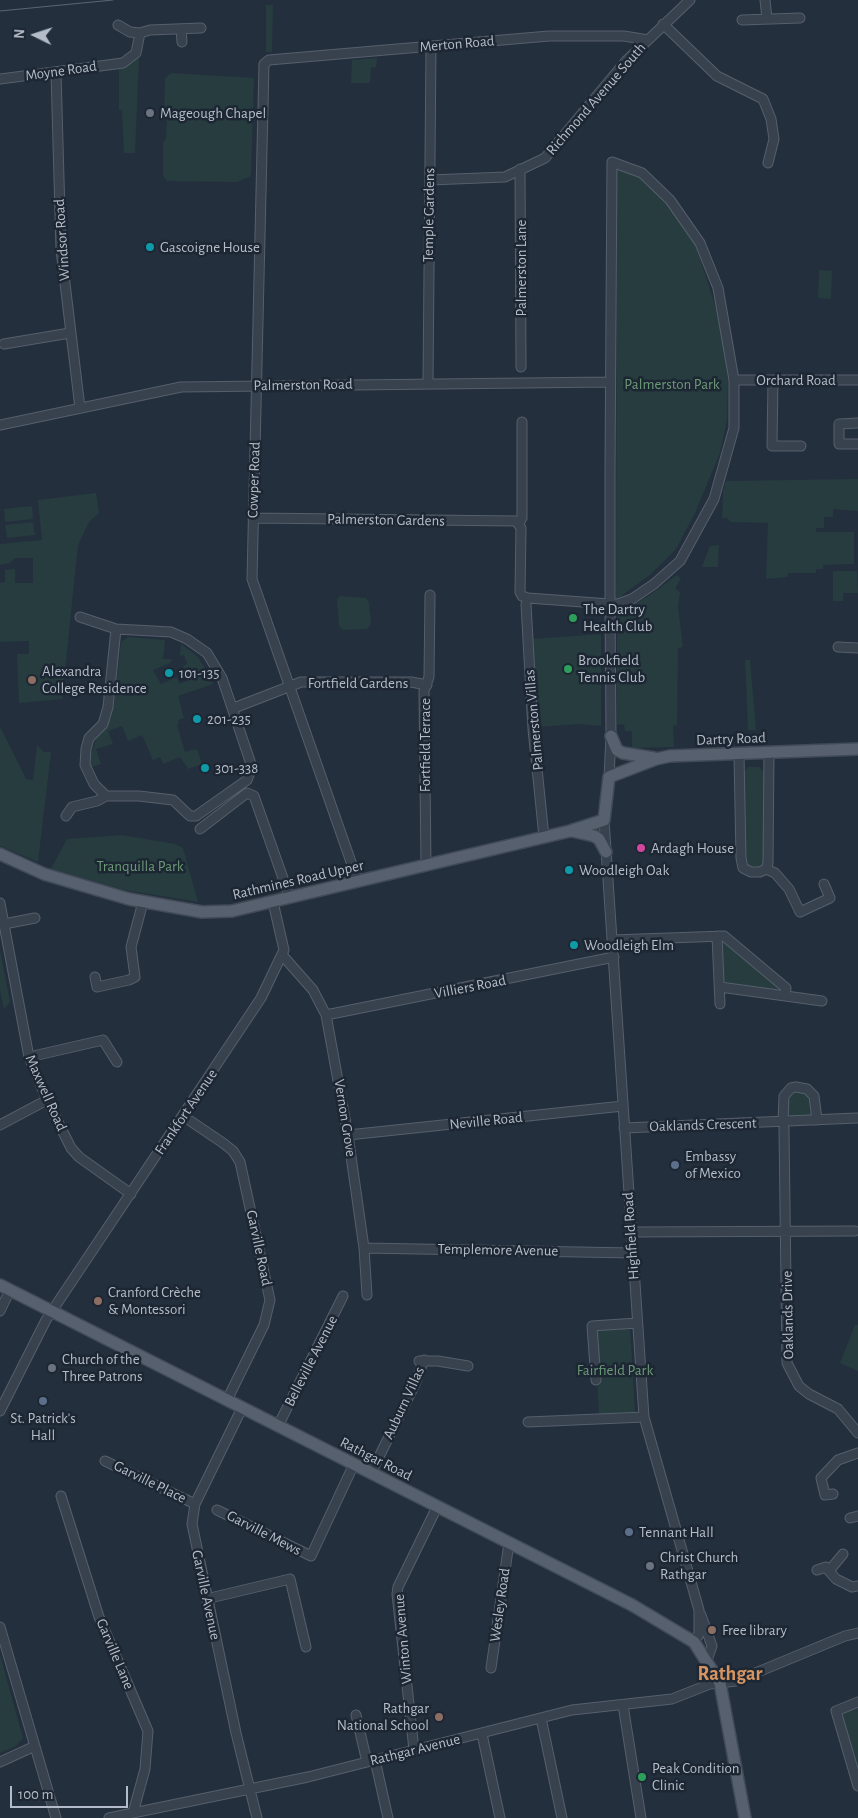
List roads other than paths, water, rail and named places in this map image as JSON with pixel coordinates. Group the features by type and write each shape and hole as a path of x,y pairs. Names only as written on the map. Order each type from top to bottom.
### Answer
{"main road":[{"path":"611,736 617,750 623,753 656,759"},
{"name":"Dartry Road","path":"609,777 656,759 858,749"},
{"path":"604,820 609,777"},
{"name":"Rathmines Road Upper","path":"0,854 45,875 143,902 215,913 273,902 358,882 570,831 604,820"},
{"path":"570,831 594,836 599,839 606,852"},
{"name":"Rathgar Road","path":"5,1288 632,1605 694,1642 720,1683 745,1818"}],"street":[{"name":"Richmond Avenue South","path":"430,180 505,177 545,158 584,108 663,24 690,0"},
{"path":"765,0 767,19"},
{"path":"742,20 800,18"},
{"path":"663,24 718,76 763,100 771,119 774,139 768,163"},
{"path":"118,25 130,32 140,33 150,30 201,28"},
{"path":"181,29 182,42"},
{"name":"Moyne Road","path":"0,79 123,63 136,53 140,33"},
{"name":"Merton Road","path":"265,61 549,36 624,36 648,40"},
{"name":"Temple Gardens","path":"428,383 431,47"},
{"name":"Cowper Road","path":"265,61 252,579 358,882"},
{"name":"Windsor Road","path":"56,72 61,250 80,408"},
{"path":"522,422 522,518 519,523 520,592 522,596 610,604 618,604 632,599 654,584 680,561 701,526 714,499 734,428 734,380 718,288 700,243 670,200 642,173 612,162 610,382 610,604 611,736 609,777"},
{"name":"Palmerston Lane","path":"520,169 521,368"},
{"path":"4,344 70,333"},
{"name":"Orchard Road","path":"734,380 858,380"},
{"path":"773,380 772,446 801,446"},
{"name":"Palmerston Road","path":"0,425 181,387 610,382"},
{"path":"858,424 839,424 839,444 858,444"},
{"name":"Palmerston Gardens","path":"253,518 519,523"},
{"name":"Fortfield Terrace","path":"426,865 424,691 427,685 430,595"},
{"name":"Palmerston Villas","path":"526,604 533,729 544,837"},
{"path":"66,816 72,807 96,801 106,796 157,797 173,800 185,812 196,816 247,780 252,768 234,708 216,667 207,653 171,632 116,629 80,617"},
{"path":"106,796 94,784 85,765 89,738 103,724 108,707 116,629"},
{"path":"838,647 858,648"},
{"name":"Fortfield Gardens","path":"234,708 301,682 411,682 427,685"},
{"path":"766,869 768,752"},
{"path":"739,754 743,868 751,872 766,869 775,874 789,889 800,912 830,898 824,884"},
{"path":"200,829 247,793 254,796 290,898"},
{"name":"Highfield Road","path":"604,820 644,1417 699,1610 699,1634 694,1642"},
{"name":"Maxwell Road","path":"0,902 29,1057 46,1100 71,1148 79,1157 131,1194"},
{"path":"95,977 97,987 130,980 134,977 131,947 143,902"},
{"path":"273,902 284,940 283,956"},
{"path":"4,924 35,918"},
{"path":"717,936 720,1004"},
{"path":"612,940 724,936 786,988 785,995"},
{"name":"Vernon Grove","path":"283,956 313,990 326,1015 348,1135 364,1248 367,1295"},
{"name":"Frankfort Avenue","path":"0,1411 51,1311 261,998 283,956"},
{"name":"Villiers Road","path":"326,1015 614,957"},
{"path":"720,987 822,1001"},
{"path":"29,1057 103,1040 117,1062"},
{"path":"783,1125 784,1096 791,1088 796,1087 807,1089 814,1096 817,1120"},
{"path":"0,1125 46,1100"},
{"name":"Neville Road","path":"348,1135 623,1106"},
{"name":"Garville Road","path":"183,1116 233,1151 240,1162 270,1300 264,1325 227,1400"},
{"name":"Oaklands Crescent","path":"624,1128 783,1125 817,1120 857,1118"},
{"name":"Oaklands Drive","path":"783,1125 787,1363 800,1386 809,1394 838,1408 856,1430"},
{"path":"631,1232 855,1231"},
{"name":"Templemore Avenue","path":"364,1248 633,1253"},
{"path":"0,1311 5,1288"},
{"name":"Belleville Avenue","path":"278,1426 343,1296"},
{"path":"596,1380 592,1326 637,1323"},
{"name":"Auburn Villas","path":"371,1473 415,1384 420,1360 468,1366"},
{"name":"Garville Avenue","path":"242,1408 195,1504 192,1524 206,1599 257,1818"},
{"path":"528,1422 644,1417"},
{"path":"825,1496 821,1478 838,1460 858,1453"},
{"name":"Garville Place","path":"105,1461 195,1504"},
{"name":"Garville Mews","path":"217,1510 313,1559 354,1464"},
{"name":"Garville Lane","path":"61,1496 99,1617 148,1731 145,1769 133,1813"},
{"name":"Winton Avenue","path":"414,1750 397,1594 398,1587 437,1507"},
{"name":"Wesley Road","path":"491,1668 509,1543"},
{"path":"829,1571 843,1554"},
{"path":"817,1570 826,1568 836,1579 852,1587 858,1586"},
{"path":"206,1599 290,1579 306,1647"},
{"path":"699,1610 712,1646 707,1660"},
{"path":"0,1628 56,1818"},
{"name":"Rathgar Avenue","path":"109,1818 250,1790 482,1734 572,1710 661,1702 710,1684 736,1681 845,1636 858,1633"},
{"path":"858,1702 836,1711 858,1786"},
{"path":"623,1705 641,1818"},
{"path":"356,1715 388,1818"},
{"path":"540,1718 562,1818"},
{"path":"482,1734 500,1818"},
{"path":"0,1762 35,1746"}],"tram line":[{"path":"0,11 113,0"}],"place":[{"name":"Mageough Chapel","path":"150,113"},
{"name":"Gascoigne House","path":"150,247"},
{"name":"The Dartry Health Club","path":"573,618"},
{"name":"Brookfield Tennis Club","path":"568,669"},
{"name":"101-135","path":"169,673"},
{"name":"Alexandra College Residence","path":"32,680"},
{"name":"201-235","path":"197,719"},
{"name":"301-338","path":"205,768"},
{"name":"Ardagh House","path":"641,848"},
{"name":"Woodleigh Oak","path":"569,870"},
{"name":"Woodleigh Elm","path":"574,945"},
{"name":"Embassy of Mexico","path":"675,1165"},
{"name":"Cranford Crèche & Montessori","path":"98,1301"},
{"name":"Church of the Three Patrons","path":"52,1368"},
{"name":"St. Patrick's Hall","path":"43,1401"},
{"name":"Tennant Hall","path":"629,1532"},
{"name":"Christ Church Rathgar","path":"650,1566"},
{"name":"Free library","path":"712,1630"},
{"name":"Rathgar National School","path":"439,1717"},
{"name":"Peak Condition Clinic","path":"642,1777"}],"district":[{"name":"Rathgar","path":"730,1674"}],"park label":[{"name":"Palmerston Park","path":"672,384"},
{"name":"Tranquilla Park","path":"140,866"},
{"name":"Fairfield Park","path":"615,1370"}]}
